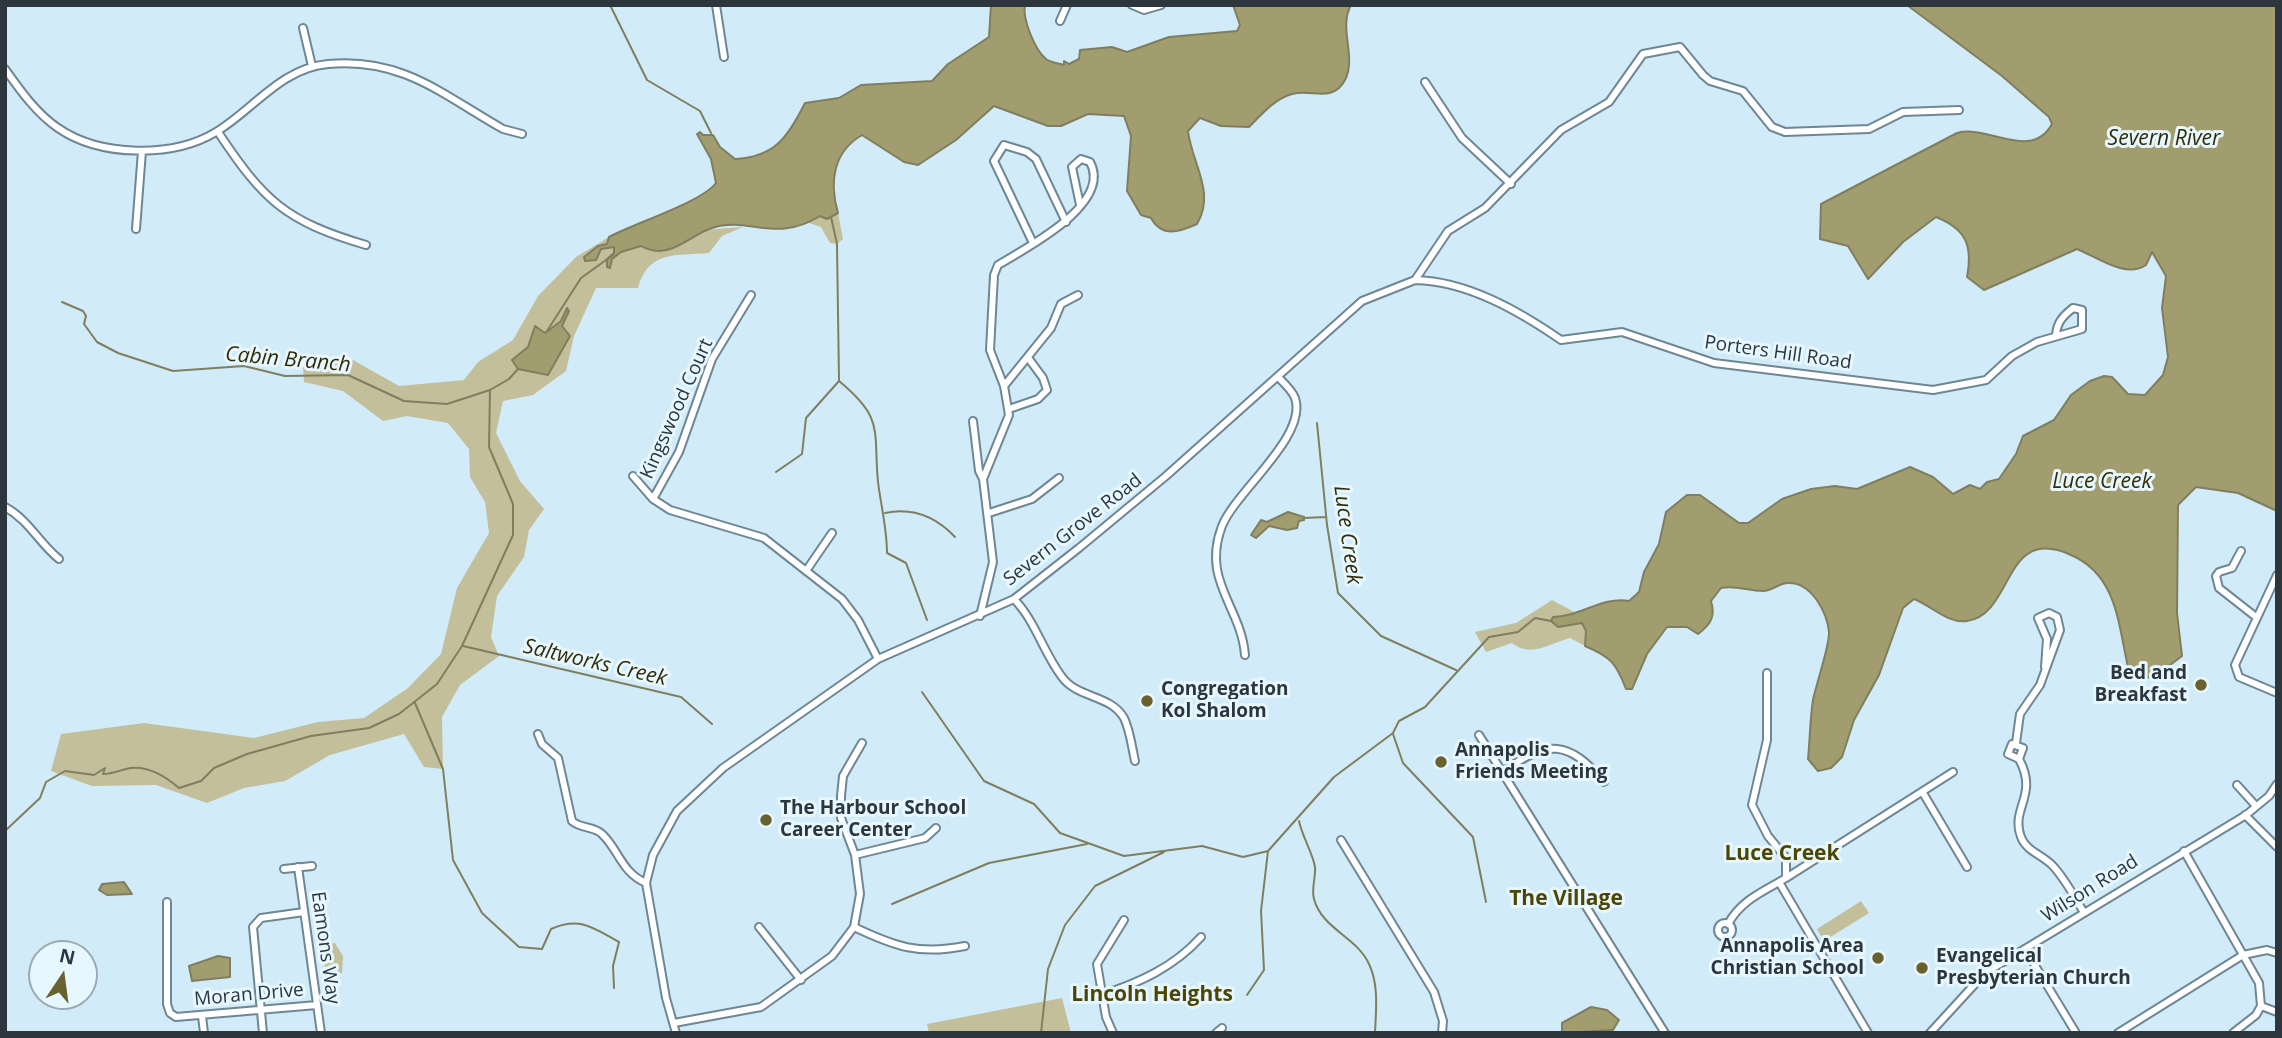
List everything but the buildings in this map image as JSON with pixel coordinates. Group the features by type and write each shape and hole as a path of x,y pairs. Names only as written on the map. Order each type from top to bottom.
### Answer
{"street":[{"path":"716,5 724,57"},
{"path":"1060,21 1067,5"},
{"path":"1132,5 1141,10 1161,5"},
{"path":"303,28 312,66"},
{"path":"1415,280 1448,231 1485,208 1511,184 1560,130 1609,102 1643,54 1680,47 1710,81 1743,91 1772,127 1785,132 1869,129 1903,112 1959,110"},
{"path":"5,69 27,99 58,129 93,143 142,150 184,144 218,132 279,83 312,66 349,64 398,69 503,130 522,134"},
{"path":"1425,82 1462,138 1511,184"},
{"path":"218,132 264,196 314,228 366,245"},
{"path":"1034,243 994,161 1004,145 1027,152 1035,159 1066,222"},
{"path":"136,229 142,150"},
{"path":"983,478 1009,415 1004,386 990,350 993,275 998,265 1066,222 1080,205 1089,194 1094,178 1090,162 1081,159 1072,167 1080,205"},
{"name":"Porters Hill Road","path":"1415,280 1430,280 1512,308 1561,340 1622,332 1714,363 1933,390 1986,380 2012,356 2056,335 2082,329 2081,310 2073,308 2065,314 2057,326 2056,335"},
{"name":"Severn Grove Road","path":"676,1033 666,998 646,883 653,855 673,817 699,790 769,733 877,659 1014,599 1152,488 1362,302 1415,280"},
{"name":"Kingswood Court","path":"653,499 679,452 712,359 751,295"},
{"path":"1004,386 1029,359 1051,328 1061,304 1078,295"},
{"path":"1009,409 1038,399 1046,390 1043,377 1029,359"},
{"path":"1245,655 1242,633 1217,576 1216,552 1222,525 1231,510 1295,423 1295,398 1278,377"},
{"path":"973,421 979,471 983,478 989,513 993,562 980,616"},
{"path":"633,476 653,499 670,510 764,538 842,599 858,620 877,659"},
{"path":"989,513 1032,499 1059,478"},
{"path":"5,507 30,525 49,551 59,559"},
{"path":"806,571 832,533"},
{"path":"2241,551 2232,568 2219,572 2216,576 2219,588 2256,617"},
{"path":"2277,575 2256,617 2236,670 2239,677 2277,694"},
{"path":"1014,599 1031,616 1075,692 1108,703 1124,718 1135,761"},
{"path":"2016,743 2020,714 2040,685 2060,624 2057,617 2049,613 2038,618 2047,639 2045,667"},
{"path":"1767,674 1767,740 1752,805 1768,836 1786,858 1799,868"},
{"path":"538,734 542,744 558,758 572,821 579,827 597,830 604,835 627,872 646,883"},
{"path":"1479,735 1665,1033"},
{"path":"674,1023 761,1007 832,956 854,927 860,894 855,855 841,818 841,796 843,776 862,743"},
{"path":"2016,743 2023,748 2019,759 2028,785 2019,815 2021,839 2028,848 2050,863 2083,911"},
{"path":"2016,743 2010,746 2008,754 2019,759"},
{"path":"1503,772 1530,753 1557,749 1581,757 1604,782"},
{"path":"1728,924 1748,900 1954,772"},
{"name":"Wilson Road","path":"1930,1033 1977,979 2083,911 2245,815 2277,784"},
{"path":"2236,785 2256,806"},
{"path":"1923,793 1967,867"},
{"path":"2245,815 2277,847"},
{"path":"855,855 925,838 936,828"},
{"path":"1341,840 1434,992 1442,1033"},
{"path":"2184,851 2259,984 2261,1006 2256,1015 2233,1033"},
{"path":"1786,858 1786,878"},
{"path":"284,869 312,866"},
{"name":"Eamons Way","path":"299,867 321,1033"},
{"path":"1779,883 1868,1033"},
{"name":"Moran Drive","path":"167,902 167,1004 170,1013 176,1017 202,1016 317,1005"},
{"path":"263,1033 253,927 261,918 304,912"},
{"path":"1113,1033 1101,995 1097,964 1124,920"},
{"path":"760,927 801,980"},
{"path":"854,927 893,946 922,952 965,946"},
{"path":"1101,995 1143,982 1190,949 1200,937"},
{"path":"2025,949 2076,1033"},
{"path":"2119,1032 2243,955 2267,950 2277,953"},
{"path":"2261,1006 2277,1012"},
{"path":"202,1016 204,1033"}],"shaded area":[{"path":"838,213 843,239 837,244 830,243 821,227 809,223 820,216 827,219"},
{"path":"743,227 722,236 709,253 675,255 656,261 643,276 638,288 596,288 574,336 566,371 533,395 503,401 496,433 520,481 544,509 529,530 524,557 497,596 491,637 499,656 460,685 442,717 443,769 424,767 404,734 330,755 285,781 244,788 207,803 156,785 92,786 51,771 61,734 144,723 254,738 318,722 364,718 408,688 441,654 457,588 489,533 485,502 470,477 469,449 448,423 407,416 383,421 343,391 304,382 303,367 353,360 399,386 464,380 478,362 513,340 538,296 576,257 609,237"},
{"path":"1552,600 1578,614 1553,617 1551,621 1558,627 1582,623 1586,631 1585,646 1570,638 1533,650 1512,643 1486,652 1475,632 1516,623"},
{"path":"1861,901 1869,913 1824,941 1817,929"},
{"path":"326,943 335,943 343,956 342,973 332,973 331,967 325,967 328,958 324,958 322,948"},
{"path":"1062,998 1071,1033 929,1033 927,1024"}],"water":[{"path":"991,5 1025,5 1027,26 1038,49 1048,60 1064,65 1064,61 1069,64 1079,59 1080,50 1112,47 1127,52 1169,37 1237,31 1240,25 1233,5 1351,5 1346,23 1348,71 1345,80 1334,91 1285,96 1249,127 1221,126 1200,118 1188,131 1204,190 1202,212 1197,224 1177,231 1166,231 1151,218 1141,215 1127,191 1131,136 1124,116 1088,114 1061,126 1048,126 994,106 956,140 918,165 904,162 862,135 852,142 839,159 834,179 838,213 827,219 820,216 804,224 776,229 725,225 703,231 670,249 651,250 641,246 621,252 612,259 610,268 607,267 607,259 614,253 614,247 601,249 596,260 585,261 584,257 598,246 607,244 609,237 683,205 716,183 711,159 697,134 700,132 703,135 713,135 720,147 735,159 749,157 779,143 793,126 805,103 839,98 861,85 932,81 948,64 989,37"},
{"name":"Severn River","path":"1907,5 2277,5 2277,511 2238,493 2196,487 2178,505 2177,613 2182,656 2154,677 2143,678 2128,667 2118,618 2107,588 2086,564 2071,555 2049,549 2032,551 2020,560 1994,603 1982,615 1967,621 1953,620 1914,599 1903,608 1879,675 1854,720 1842,757 1831,768 1818,771 1808,759 1813,700 1829,632 1817,600 1804,588 1788,583 1763,591 1721,588 1711,601 1711,620 1698,634 1687,627 1667,627 1647,654 1632,689 1626,689 1611,662 1585,646 1586,631 1582,623 1558,627 1551,621 1553,617 1572,614 1610,601 1629,601 1639,592 1644,572 1659,544 1666,512 1687,495 1700,495 1739,523 1748,523 1782,499 1811,489 1835,486 1857,489 1910,467 1933,477 1953,494 1970,485 1980,489 1987,482 1999,479 2016,454 2023,436 2054,420 2071,395 2090,381 2104,376 2112,377 2128,394 2145,395 2163,375 2168,357 2162,308 2166,276 2152,252 2146,265 2130,270 2077,249 1984,290 1967,277 1969,256 1965,239 1954,227 1936,217 1903,242 1868,279 1848,246 1820,239 1821,204 1957,133 1982,133 2021,141 2033,140 2043,135 2052,124 2049,117 2002,76"},
{"path":"567,308 569,311 562,326 570,336 548,375 518,369 512,360 528,347 535,326 545,333 561,321"},
{"path":"1288,512 1304,517 1297,528 1287,530 1269,526 1256,538 1251,535 1261,520 1267,522"},
{"path":"124,882 132,894 107,895 99,890 102,884"},
{"path":"218,956 230,958 230,977 192,981 189,966"},
{"path":"1591,1007 1607,1010 1619,1020 1613,1030 1562,1033 1562,1023"}],"waterway":[{"path":"610,5 647,80 700,111 711,133"},
{"name":"Saltworks Creek","path":"831,217 837,244 839,381 864,405 874,426 887,553 906,563 927,620"},
{"name":"Saltworks Creek","path":"547,331 581,278 613,255"},
{"name":"Cabin Branch","path":"62,302 83,311 86,316 84,324 97,342 118,353 173,371 244,366 285,376 348,375 404,401 447,404 490,390"},
{"name":"Saltworks Creek","path":"5,831 40,798 46,782 65,771 94,775 105,768 103,774 140,768 161,775 179,788 201,781 214,768 247,754 311,736 369,728 399,714 437,684 462,646 513,535 513,504 489,447 490,390 509,379 518,369"},
{"path":"776,472 802,454 806,418 839,381"},
{"name":"Luce Creek","path":"1317,423 1327,525 1338,593 1381,636 1456,670"},
{"path":"885,513 906,511 924,515 955,537"},
{"path":"1304,518 1326,517"},
{"name":"Luce Creek","path":"922,692 984,781 1034,804 1060,833 1124,856 1202,846 1243,857 1268,851 1334,777 1393,733 1399,721 1425,707 1489,637 1518,632 1535,618 1551,621"},
{"name":"Saltworks Creek","path":"463,646 681,697 712,724"},
{"name":"Saltworks Creek","path":"415,703 443,769 453,860 482,913 519,947 542,949 551,929 570,924 586,925 619,942 613,966 614,988"},
{"path":"1393,734 1403,763 1473,837 1486,902"},
{"name":"Luce Creek","path":"1299,821 1315,867 1313,895 1318,909 1324,918 1364,955 1372,972 1376,998 1375,1033"},
{"path":"892,904 989,863 1087,844"},
{"path":"1247,995 1264,970 1261,911 1268,851"},
{"name":"Luce Creek","path":"1041,1033 1048,969 1065,925 1095,886 1164,852"}],"place":[{"name":"Bed and Breakfast","path":"2201,685"},
{"name":"Congregation Kol Shalom","path":"1147,701"},
{"name":"Annapolis Friends Meeting","path":"1441,762"},
{"name":"The Harbour School Career Center","path":"766,820"},
{"name":"Annapolis Area Christian School","path":"1878,958"},
{"name":"Evangelical Presbyterian Church","path":"1922,968"}],"district":[{"name":"Luce Creek","path":"1782,854"},
{"name":"The Village","path":"1566,899"},
{"name":"Lincoln Heights","path":"1152,995"}]}
